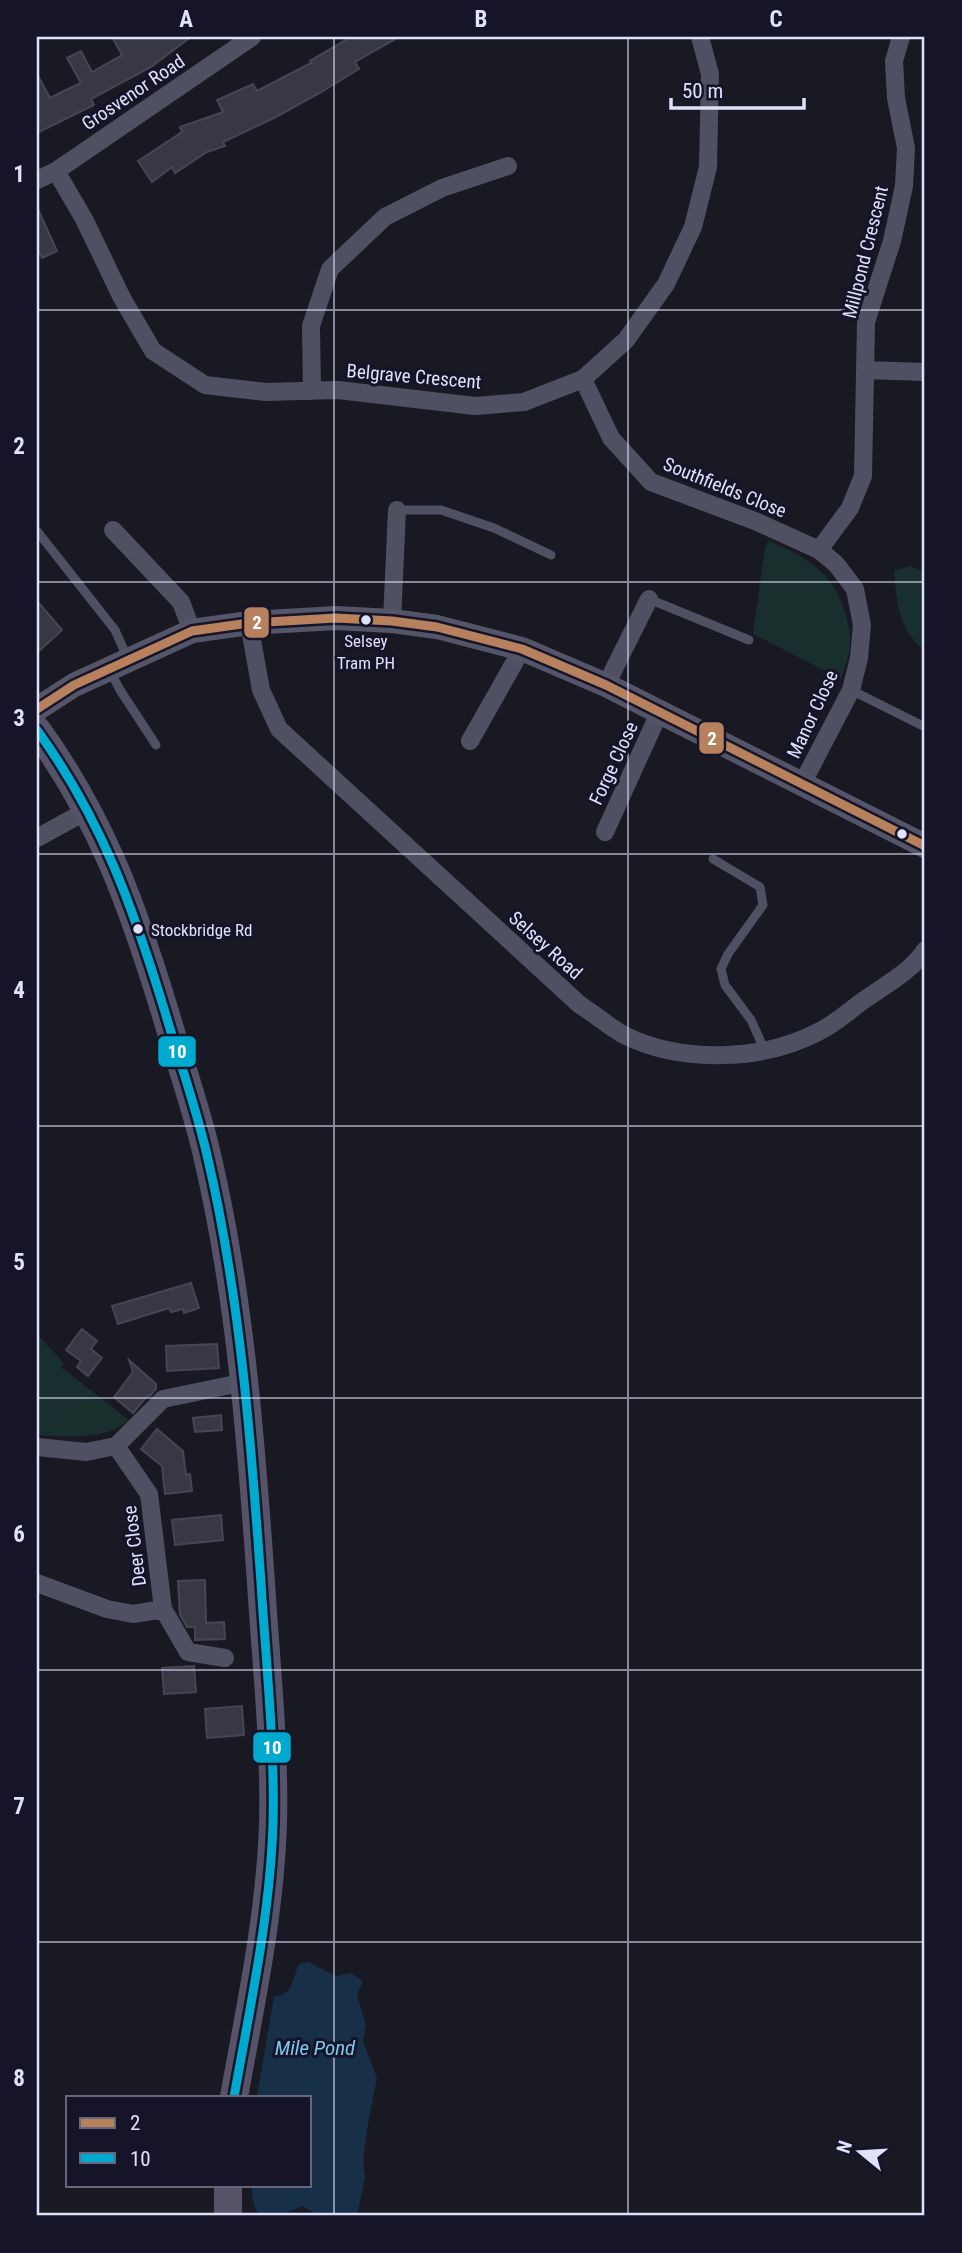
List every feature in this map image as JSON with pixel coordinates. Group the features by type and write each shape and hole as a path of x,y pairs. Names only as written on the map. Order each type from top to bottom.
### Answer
{"main road":[{"path":"37,709 74,685 192,631 249,622 336,618 437,627 522,649 606,685 925,846"},
{"path":"37,730 59,761 111,855 145,948 207,1151 221,1220 245,1382 268,1693 273,1823 259,1958 234,2096"},
{"path":"228,2186 228,2216"}],"street":[{"name":"Grosvenor Road","path":"37,180 56,171 252,37"},
{"name":"Belgrave Crescent","path":"56,171 84,219 122,298 152,351 205,385 266,392 338,390 475,406 524,402 583,379 626,340 666,284 693,227 708,167 710,74 700,37"},
{"name":"Millpond Crescent","path":"819,550 850,508 863,476 866,322 892,241 904,186 906,148 894,61 901,37"},
{"path":"312,391 311,326 331,269 385,217 442,188 508,166"},
{"path":"866,370 925,372"},
{"name":"Southfields Close","path":"583,379 611,438 651,482 755,521 819,550"},
{"path":"391,621 397,509"},
{"path":"113,530 181,603 192,631"},
{"name":"Manor Close","path":"802,784 851,690 859,657 862,625 855,589 836,564 819,550"},
{"path":"606,685 649,599"},
{"name":"Selsey Road","path":"249,622 261,690 279,729 580,1004 624,1035 677,1053 743,1055 781,1048 821,1031 887,984 921,957 925,950"},
{"path":"470,741 522,649"},
{"name":"Forge Close","path":"605,832 660,711"},
{"path":"37,838 88,810"},
{"path":"37,1447 86,1452 116,1446 163,1399 245,1382"},
{"name":"Deer Close","path":"116,1446 149,1494 163,1609 188,1652 226,1658"},
{"name":"Deer Close","path":"37,1583 107,1609 132,1614 163,1609"}],"lane":[{"path":"397,509 441,510 494,528 551,555"},
{"path":"37,531 115,630 120,690 156,745"},
{"path":"649,599 749,640"},
{"path":"851,690 925,727"},
{"path":"713,859 760,887 764,905 728,954 721,969 725,985 751,1020 765,1051"}],"green space":[{"path":"769,541 815,566 839,596 850,632 849,655 841,679 753,634 765,547"},
{"path":"910,566 925,572 925,650 909,634 898,604 894,571"},
{"path":"37,1334 64,1363 61,1367 129,1420 97,1435 37,1435"}],"water":[{"name":"Mile Pond","path":"308,1962 336,1976 351,1973 363,1981 357,1995 366,2025 363,2041 377,2078 367,2129 363,2160 365,2177 357,2216 320,2216 302,2206 284,2214 260,2216 253,2197 252,2186 312,2186 312,2096 257,2096 274,1996 285,1994 299,1964"}],"building":[{"path":"112,37 191,37 151,67 91,99 94,105 37,133 37,74 50,98 81,83 67,58 81,51 92,72 122,55"},
{"path":"351,37 399,37 355,62 359,69 318,94 223,142 225,146 207,152 175,173 172,167 152,182 138,161 182,132 180,127 223,112 217,100 253,84 257,91 311,63 310,61"},
{"path":"37,207 57,251 42,258 37,247"},
{"path":"37,601 62,630 37,653"},
{"path":"191,1283 199,1308 184,1313 183,1309 171,1312 169,1308 118,1324 112,1306"},
{"path":"82,1329 97,1341 91,1349 102,1358 88,1376 77,1367 81,1361 66,1350"},
{"path":"217,1344 219,1368 167,1371 166,1346"},
{"path":"129,1360 156,1384 156,1389 133,1413 114,1397 133,1372"},
{"path":"221,1415 222,1430 195,1432 193,1418"},
{"path":"157,1429 183,1451 186,1475 190,1474 192,1491 165,1494 162,1466 141,1449"},
{"path":"221,1515 223,1540 175,1545 172,1520"},
{"path":"205,1580 206,1623 224,1622 225,1639 195,1640 195,1627 187,1627 180,1615 178,1581"},
{"path":"194,1666 196,1692 164,1694 162,1668"},
{"path":"242,1706 244,1735 207,1738 205,1709"}],"transit line":[{"name":"2","path":"37,709 74,685 192,631 249,623 336,618 437,627 522,649 606,685 925,846"},
{"name":"10","path":"37,730 80,797 98,831 141,936 203,1137 236,1314 253,1475 270,1703 273,1824 264,1927 234,2096"}],"place":[{"name":"Selsey Tram PH","path":"366,620"},
{"name":"Stockbridge Rd","path":"138,929"}]}
